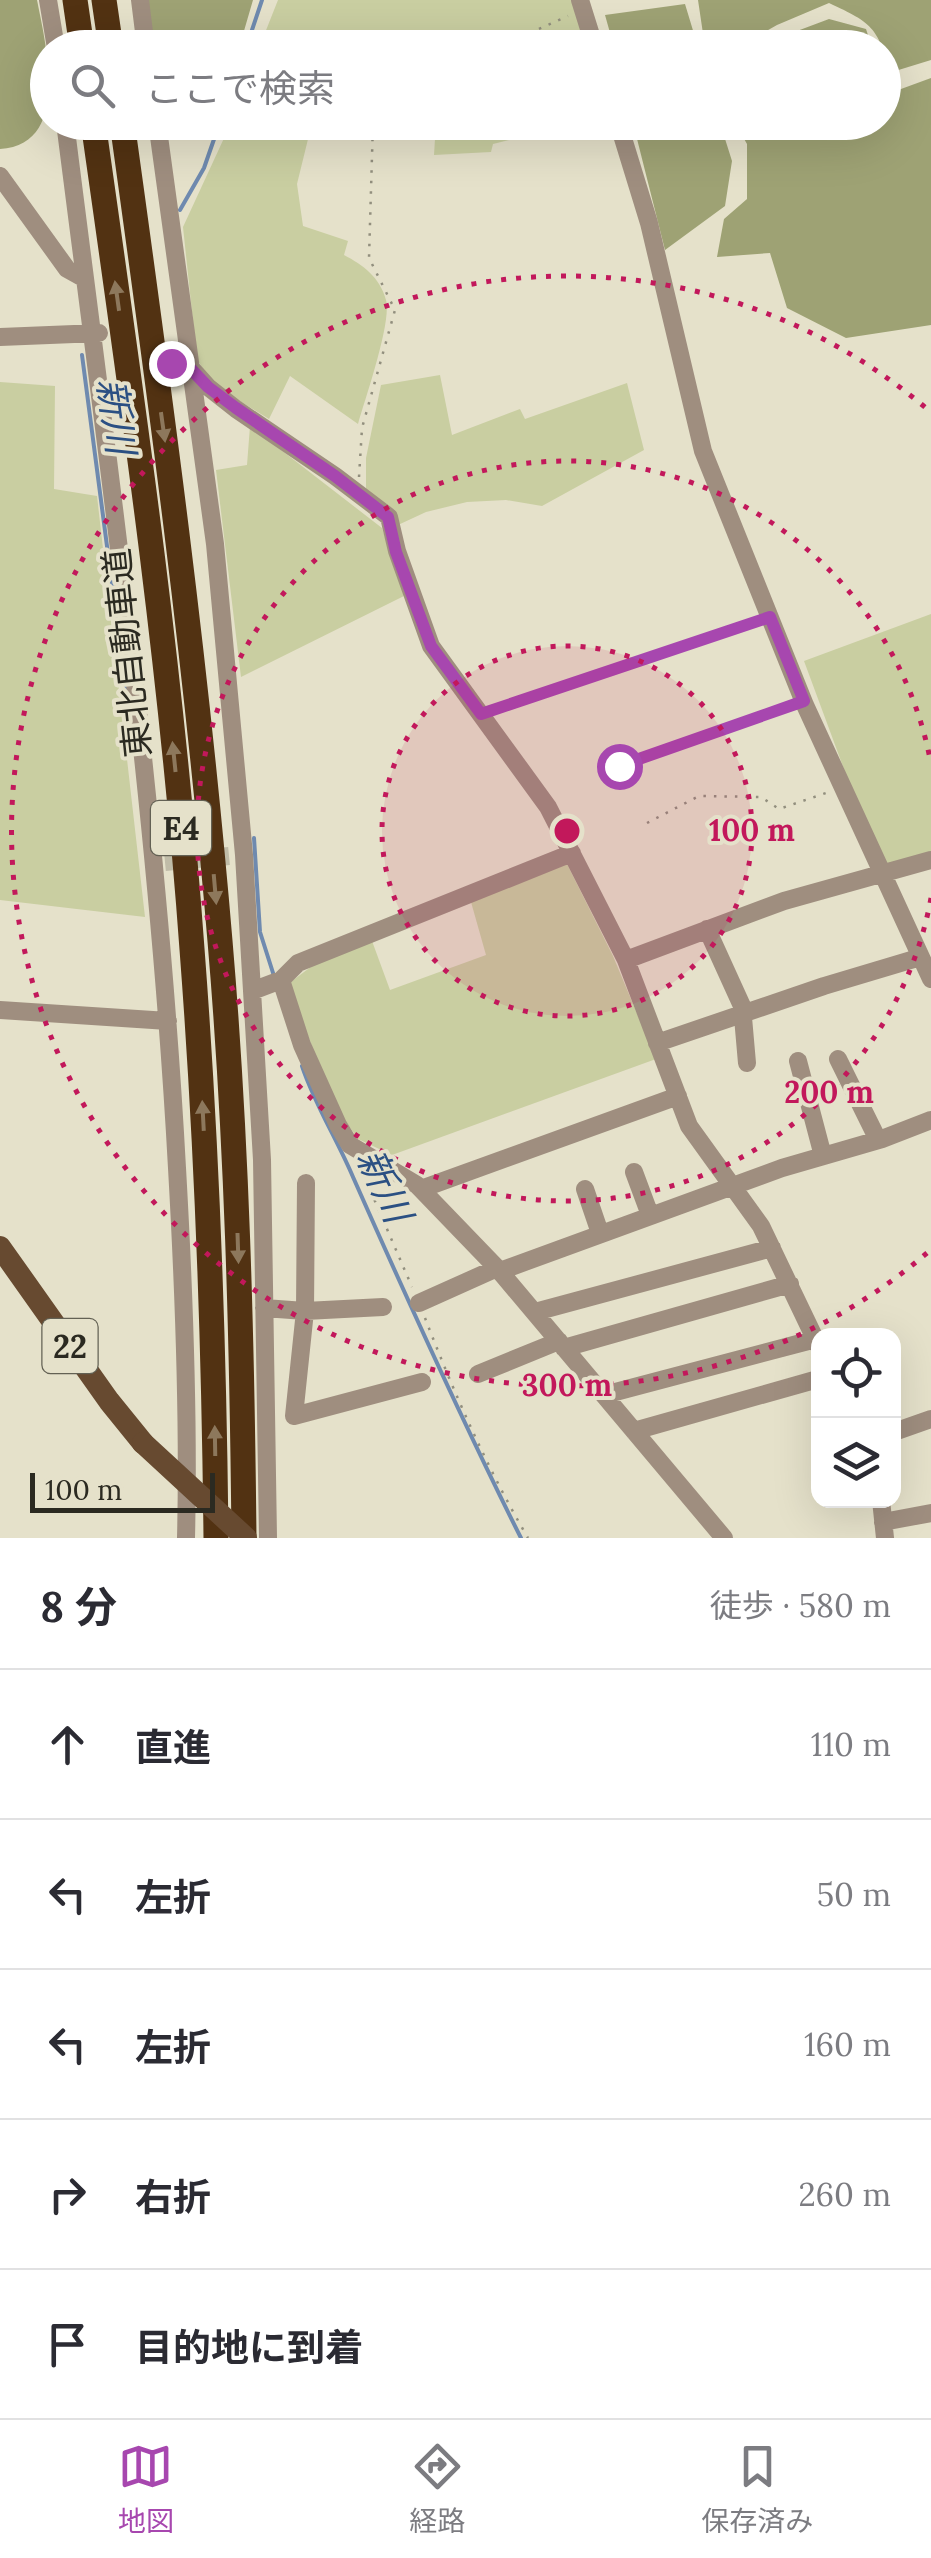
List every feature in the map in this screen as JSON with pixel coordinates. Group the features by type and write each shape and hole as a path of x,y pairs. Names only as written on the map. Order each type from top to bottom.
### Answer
{"highway":[{"path":"76,0 80,30"},
{"path":"104,0 108,30"},
{"name":"東北自動車道","path":"95,140 159,618 192,946 210,1240 216,1538"},
{"name":"東北自動車道","path":"124,140 187,615 220,943 238,1257 245,1538"}],"main road":[{"name":"22","path":"0,1247 143,1443 245,1538"}],"street":[{"path":"48,0 53,30"},
{"path":"140,0 144,30"},
{"path":"582,5 590,30"},
{"path":"68,140 85,279 98,333 160,863 189,1422 186,1538"},
{"path":"159,140 215,544 237,855 267,986 262,1160 268,1538"},
{"path":"624,140 649,223 703,451 804,701 931,979"},
{"path":"0,176 67,269 85,279"},
{"path":"0,336 98,333"},
{"path":"171,363 190,368 208,387 388,517 396,552 431,646 548,807 626,960 690,1126 762,1226 811,1329"},
{"path":"267,986 298,962 572,853"},
{"path":"626,960 784,901 931,860"},
{"path":"707,929 742,1013 747,1063"},
{"path":"658,1043 921,957"},
{"path":"267,986 302,1045 350,1144 392,1167 420,1189 499,1269 724,1538"},
{"path":"0,1010 168,1020"},
{"path":"838,1059 878,1140"},
{"path":"798,1061 824,1156"},
{"path":"420,1189 678,1096"},
{"path":"420,1303 499,1269 931,1120"},
{"path":"634,1172 650,1215"},
{"path":"306,1183 305,1311 294,1416 422,1382"},
{"path":"585,1189 600,1234"},
{"path":"535,1312 772,1248"},
{"path":"478,1374 562,1345 790,1284"},
{"path":"264,1308 305,1311 383,1306"},
{"path":"604,1395 811,1343"},
{"path":"634,1431 811,1381"},
{"path":"901,1430 931,1419"},
{"path":"884,1530 931,1514"}],"path":[{"path":"534,30 582,5"},
{"path":"358,494 362,428 395,310 369,258 372,140"},
{"path":"481,714 770,617"},
{"path":"619,766 804,701"},
{"path":"648,823 699,796 761,797 779,809 842,787"},
{"path":"350,1144 420,1303 448,1378 528,1538"}],"green space":[{"path":"0,0 37,0 43,30 30,30 30,136 22,143 0,149"},
{"path":"136,0 253,0 244,30 139,30"},
{"path":"278,0 573,0 583,30 266,30"},
{"path":"698,0 931,0 931,60 901,69 901,30 872,30 829,3 768,30 702,30"},
{"path":"685,4 693,30 609,30 605,15"},
{"path":"829,19 866,30 800,30"},
{"path":"931,78 931,325 846,338 787,308 770,253 717,257 724,219 747,199 745,140 901,140 901,89"},
{"path":"223,140 308,140 297,184 303,226 348,241 344,255 370,273 386,300 382,342 358,424 290,376 269,419 209,379 197,359 183,227"},
{"path":"435,140 509,140 493,144 491,152 434,155"},
{"path":"637,140 725,140 732,161 725,206 665,250"},
{"path":"440,375 452,435 520,409 525,419 627,383 644,450 542,506 506,500 467,502 426,512 398,525 395,510 366,492 366,458 381,385"},
{"path":"0,382 55,386 54,489 97,496 145,917 0,900"},
{"path":"250,426 382,528 404,596 241,677 216,470 247,465"},
{"path":"931,614 931,854 886,865 851,788 804,661"},
{"path":"567,864 613,956 656,1059 392,1155 358,1139 335,1106 288,984 332,951 372,941 390,990 486,955 471,902"}],"waterway":[{"name":"新川","path":"252,30 262,0"},
{"name":"新川","path":"180,210 204,168 214,140"},
{"name":"新川","path":"82,355 130,722"},
{"name":"新川","path":"254,838 260,932 274,976"},
{"name":"新川","path":"302,1066 521,1538"}],"tunnel":[{"path":"165,862 229,856"}],"route":[{"path":"171,363 190,368 208,387 388,517 396,552 431,646 481,714 770,617 804,701 619,766"}]}
